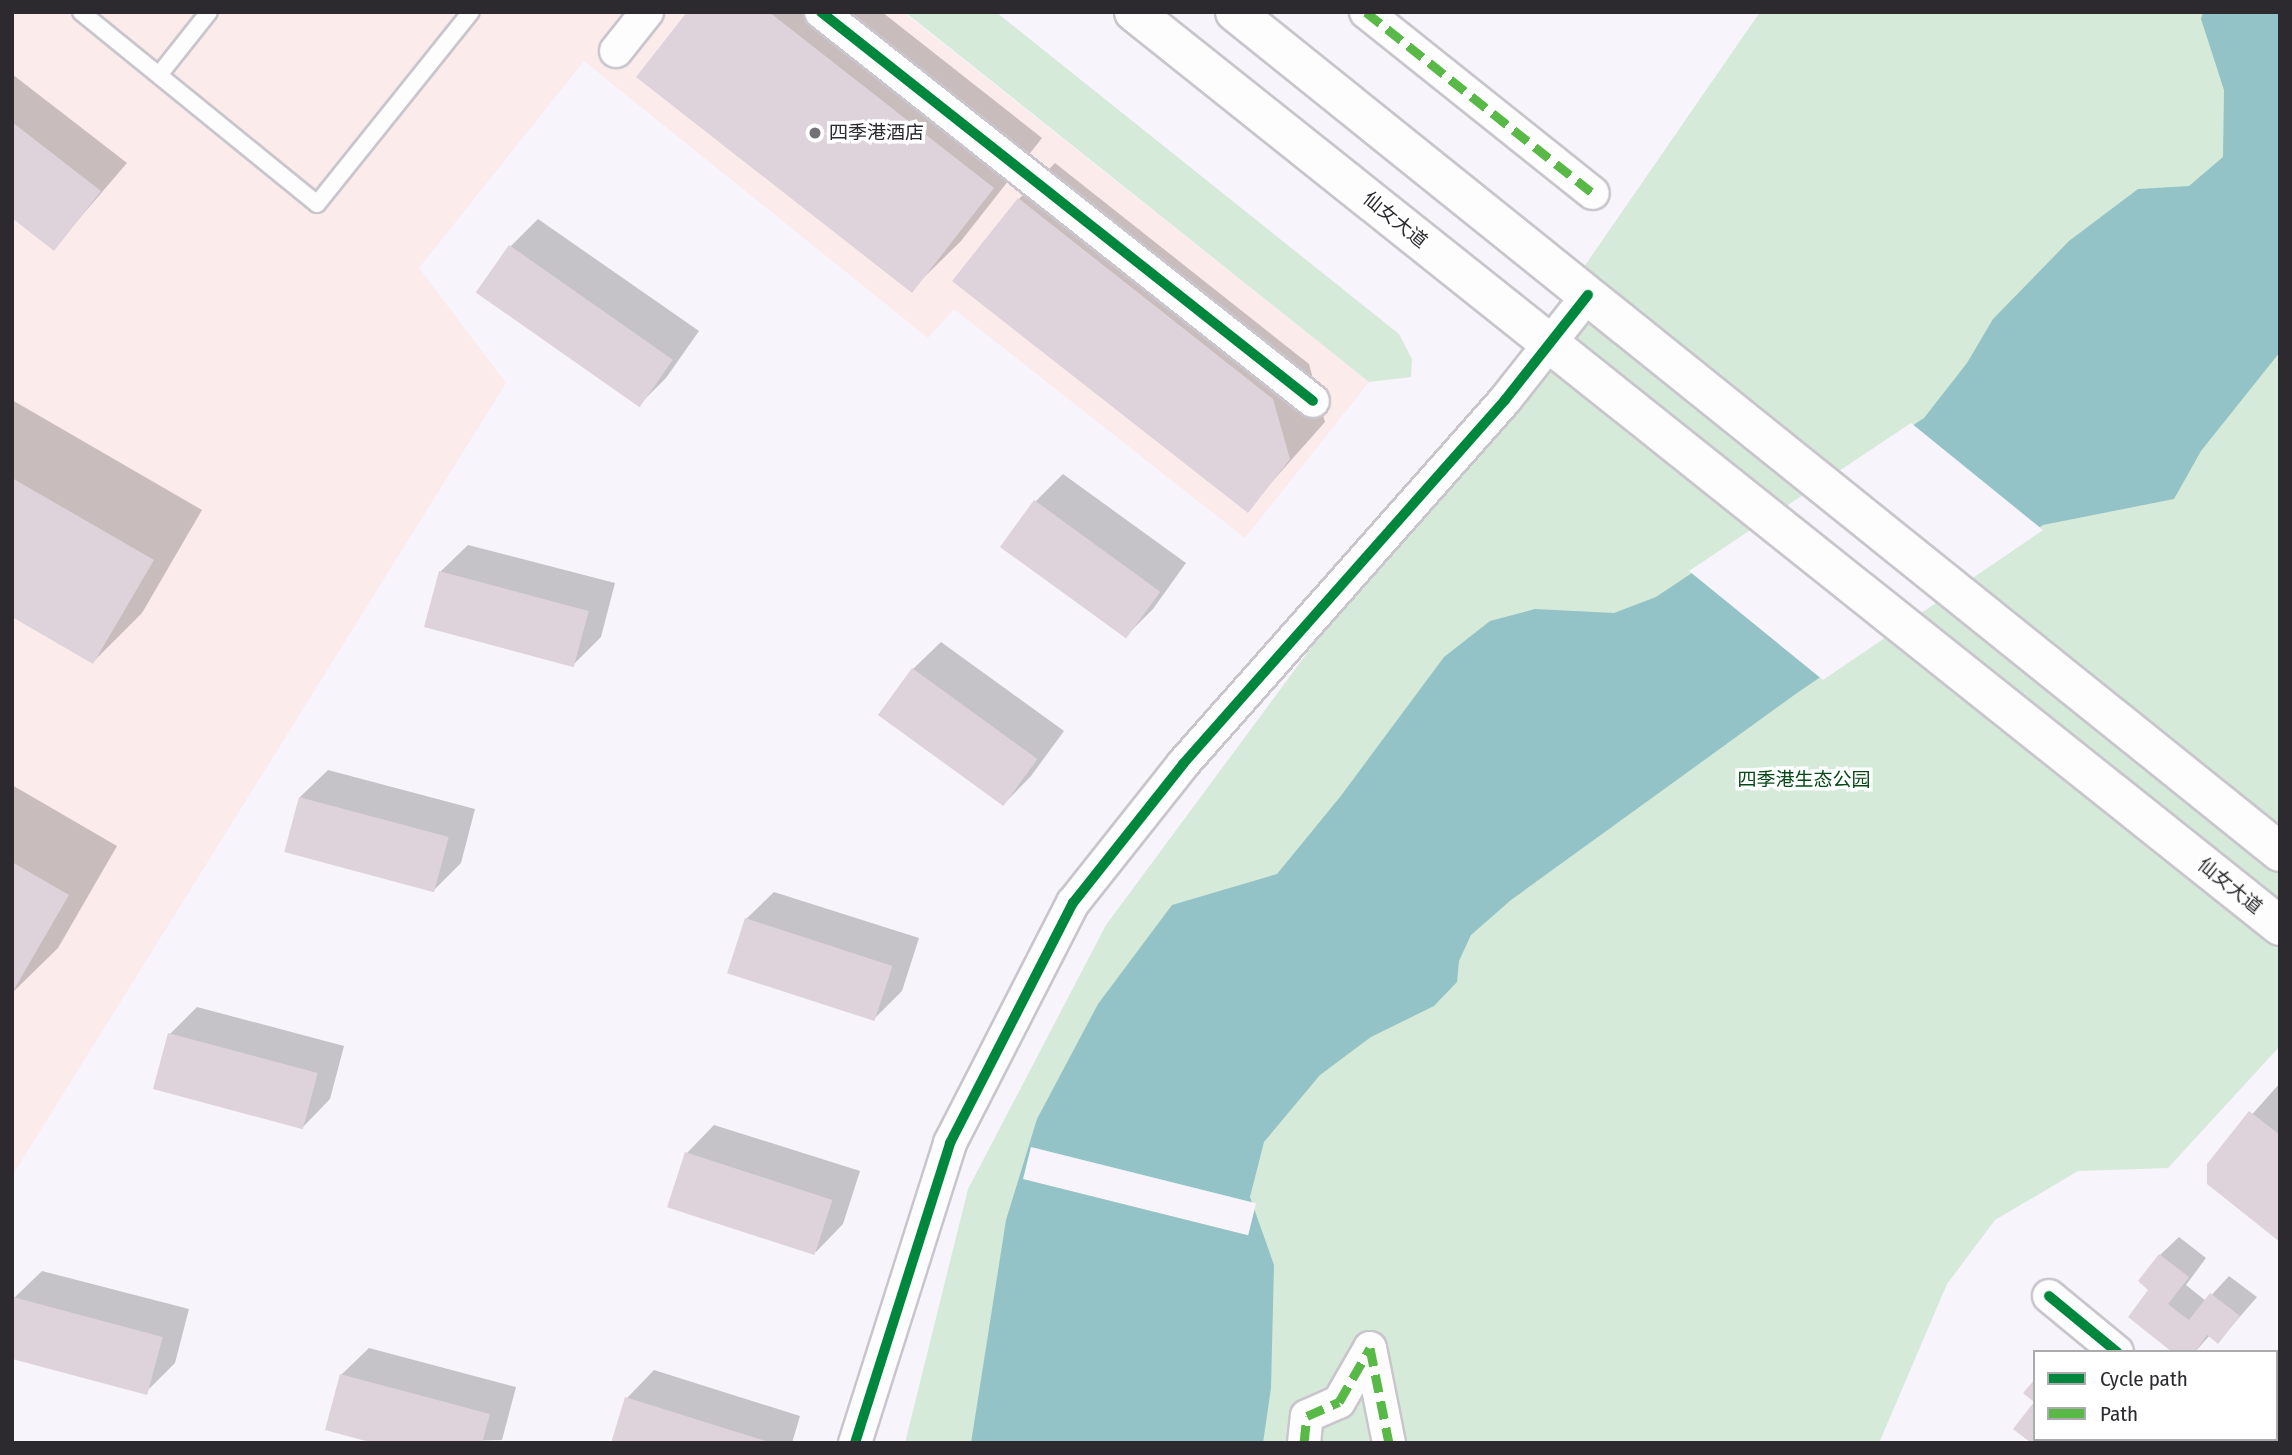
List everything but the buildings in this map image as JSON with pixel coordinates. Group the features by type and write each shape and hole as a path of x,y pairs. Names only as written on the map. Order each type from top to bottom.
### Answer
{"main road":[{"name":"仙女大道","path":"1134,12 2280,926"},
{"path":"1235,12 2280,852"}],"street":[{"path":"616,51 647,12"},
{"path":"821,12 1313,401"},
{"path":"1366,12 1593,193"},
{"path":"855,1443 950,1143 1073,903 1183,764 1326,607 1505,400 1588,295"},
{"path":"2049,1296 2115,1350"},
{"path":"1304,1443 1307,1416 1339,1402 1370,1348 1389,1443"}],"lane":[{"path":"81,12 317,204 471,12"},
{"path":"159,75 209,12"}],"shaded area":[{"path":"12,12 903,12 1369,382 1245,538 954,309 928,338 584,61 419,268 506,383 12,1176"}],"green space":[{"path":"905,12 996,12 1399,334 1412,359 1411,377 1369,382"},
{"name":"四季港生态公园","path":"1760,12 2280,12 2280,1046 2168,1168 2078,1171 1995,1220 1947,1284 1879,1443 905,1443 968,1189 1106,925 1461,445"}],"water":[{"path":"2203,12 2280,12 2280,352 2201,451 2174,499 2043,525 1797,693 1511,900 1471,935 1459,961 1457,982 1434,1006 1371,1037 1320,1075 1264,1142 1250,1197 1274,1265 1271,1388 1263,1443 971,1443 1006,1220 1037,1119 1098,1004 1172,905 1277,874 1340,797 1444,657 1490,621 1535,609 1614,613 1656,597 1924,418 1967,363 1993,319 2069,241 2138,189 2189,186 2223,157 2224,90 2201,19"}],"pier":[{"path":"1911,423 2043,530 1823,680 1689,571"},
{"path":"1031,1147 1256,1203 1248,1235 1023,1179"}],"marked path":[{"path":"1366,12 1593,193"},
{"path":"1370,1348 1389,1443"},
{"path":"1304,1443 1307,1416 1339,1402 1370,1348"}],"cycle path":[{"path":"821,12 1313,401"},
{"path":"855,1443 950,1143 1073,903 1183,764 1505,400 1588,295"},
{"path":"2049,1296 2115,1350"}],"place":[{"name":"四季港酒店","path":"815,133"}]}
